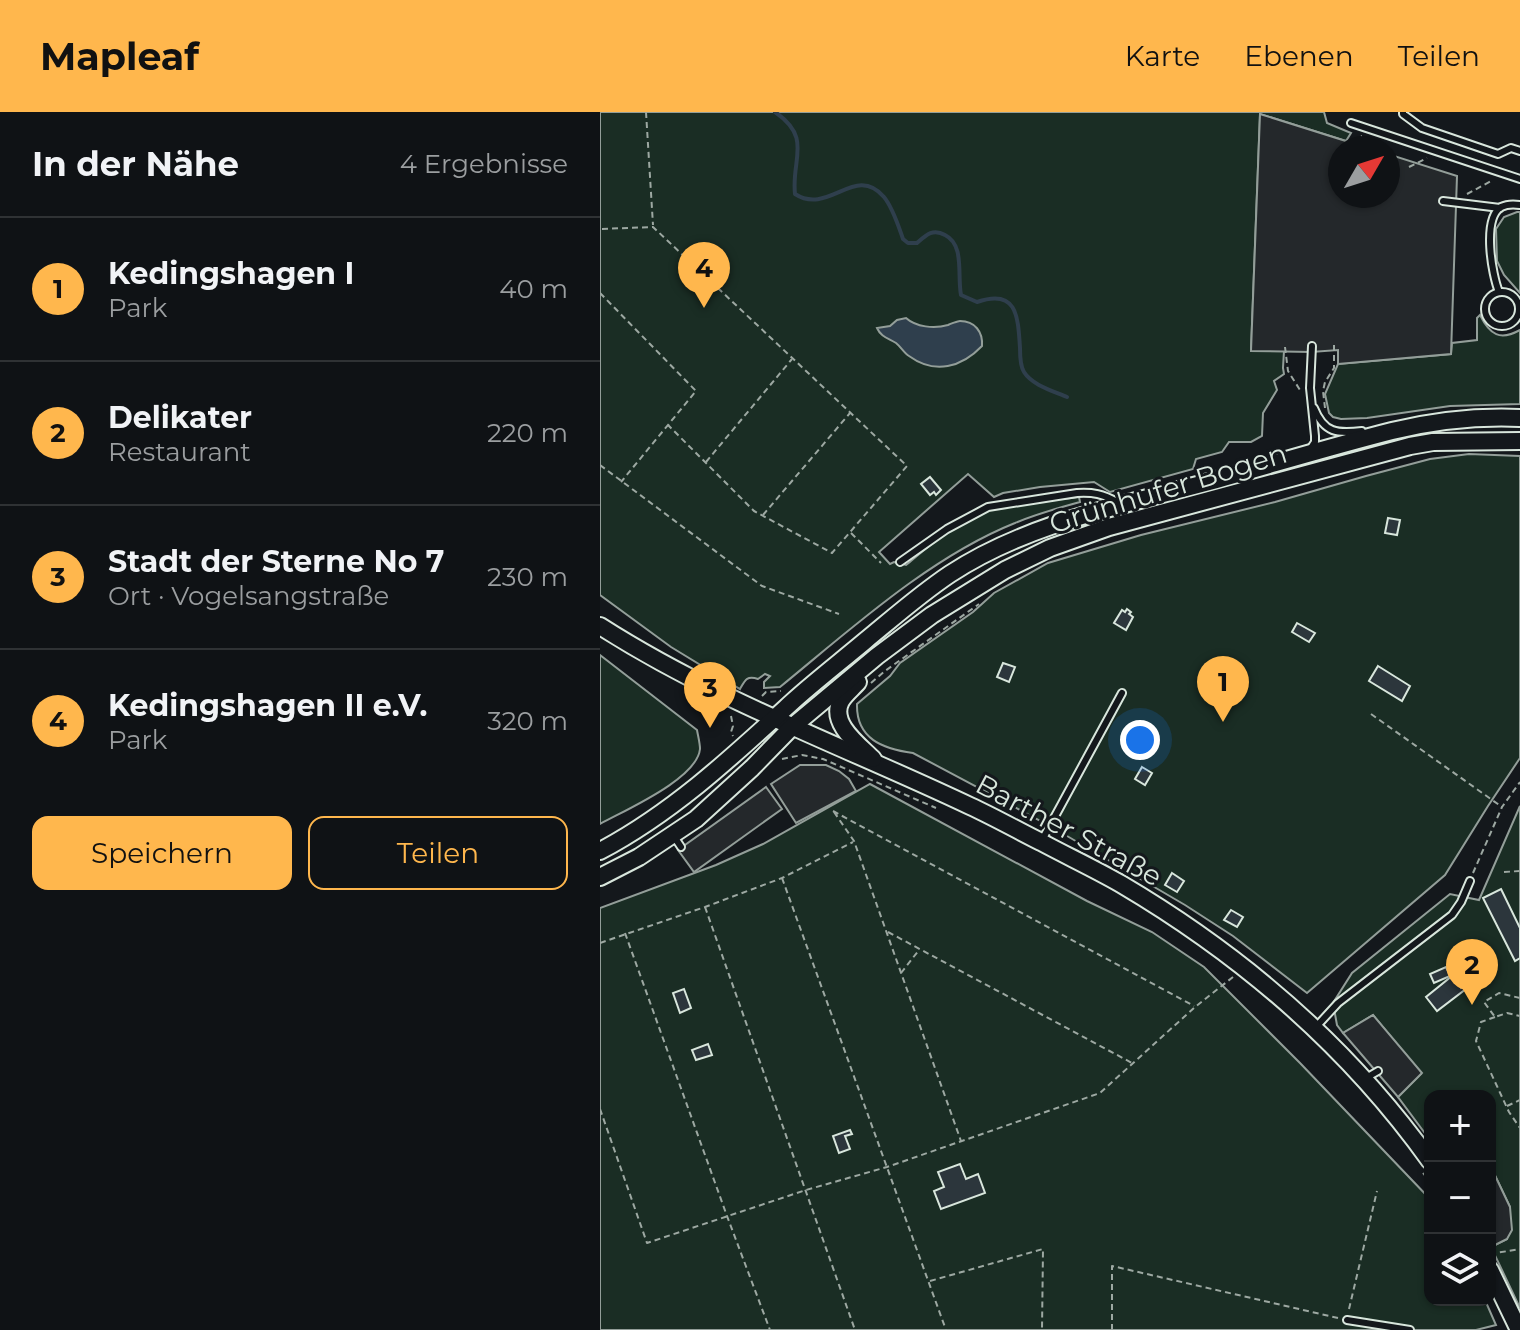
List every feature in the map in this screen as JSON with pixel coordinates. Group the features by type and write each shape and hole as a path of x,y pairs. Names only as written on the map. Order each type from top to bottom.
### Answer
{"main road":[{"name":"Grünhufer Bogen","path":"600,851 678,802 924,593 998,547 1122,505 1392,431 1453,420 1520,418"},
{"name":"Grünhufer Bogen","path":"600,877 677,841 792,727 873,659 932,615 1005,570 1050,548 1095,531 1410,446 1433,442 1520,441"},
{"name":"Barther Straße","path":"600,626 677,672 773,719 972,806 1119,883 1184,923 1265,982 1372,1075 1424,1164"},
{"path":"873,659 866,674 842,700 838,712 844,728 876,763"},
{"path":"1496,1283 1518,1330"}],"lane":[{"path":"1403,112 1422,128 1498,154 1511,148 1520,151"},
{"path":"1351,123 1520,179"},
{"path":"1443,201 1500,208 1520,205"},
{"path":"1499,292 1493,276 1490,247 1494,215 1500,208"},
{"path":"1499,292 1515,297 1520,308 1517,319 1508,326 1496,326 1485,314 1489,298 1499,292"},
{"path":"1303,456 1315,442 1310,388 1312,346"},
{"path":"1310,388 1315,410 1326,428 1342,432 1392,431"},
{"path":"900,562 947,529 988,507 1090,492 1122,505"},
{"path":"1041,842 1122,693"},
{"path":"1315,1028 1338,1003 1452,915 1470,881"},
{"path":"1347,1320 1410,1330"}],"path":[{"path":"646,112 653,227 907,466 832,553 754,511 668,425"},
{"path":"1363,136 1374,131"},
{"path":"1409,167 1438,152"},
{"path":"1452,202 1504,174"},
{"path":"602,229 653,227"},
{"path":"600,293 696,391 621,482"},
{"path":"1326,412 1323,391 1334,368 1334,345"},
{"path":"1285,347 1288,371 1300,391"},
{"path":"705,462 792,358"},
{"path":"763,516 850,412"},
{"path":"600,465 762,586 839,614"},
{"path":"850,532 881,563"},
{"path":"866,688 983,600"},
{"path":"726,711 733,721 731,732 745,745"},
{"path":"1371,714 1502,807"},
{"path":"763,758 772,763 802,755 823,759 944,811"},
{"path":"1470,881 1502,807 1520,782"},
{"path":"962,1142 854,841 833,811 1195,1007"},
{"path":"600,943 782,878 854,841"},
{"path":"1504,872 1520,871"},
{"path":"782,878 946,1330"},
{"path":"705,907 855,1330"},
{"path":"886,931 1133,1064"},
{"path":"625,933 770,1330"},
{"path":"901,973 919,949"},
{"path":"600,1109 647,1243 806,1190 887,1167 1100,1093 1195,1007 1237,974"},
{"path":"1495,1017 1484,1002 1499,993 1520,998"},
{"path":"1520,1016 1507,1013 1481,1022 1476,1041 1506,1107 1520,1128"},
{"path":"1506,1107 1520,1100"},
{"path":"1112,1330 1112,1266 1347,1320 1377,1191"},
{"path":"929,1281 1043,1249 1042,1330"},
{"path":"1496,1251 1520,1249"}],"green space":[{"path":"600,112 1324,112 1327,123 1351,133 1349,136 1330,136 1260,114 1251,350 1284,351 1284,374 1274,381 1277,390 1263,413 1262,436 1251,442 1229,442 1222,452 1196,459 1193,469 1110,492 1094,482 1040,487 994,497 968,474 879,552 890,564 906,565 950,530 990,510 1079,497 1080,502 1015,523 952,555 892,596 780,687 764,688 764,682 770,676 765,674 758,679 747,679 740,689 671,647 600,595"},
{"path":"1520,212 1520,293 1504,275 1497,261 1496,229 1504,217"},
{"path":"1480,315 1496,334 1507,335 1520,330 1520,404 1450,406 1367,418 1341,419 1329,413 1325,394 1338,364 1451,354 1452,343 1477,340 1477,318"},
{"path":"1469,454 1520,456 1520,758 1445,875 1307,993 1233,936 1185,905 1050,826 913,753 882,745 866,734 861,726 857,704 890,676 900,663 973,612 994,593 1048,563 1141,535 1430,459"},
{"path":"600,655 697,730 700,749 696,760 674,782 600,824"},
{"path":"870,784 1087,901 1152,932 1204,967 1424,1193 1424,1306 1488,1306 1496,1325 1476,1330 600,1330 600,908 763,844"},
{"path":"1520,806 1520,1308 1496,1258 1496,1244 1507,1239 1510,1207 1496,1178 1496,1090 1424,1090 1424,1132 1398,1097 1421,1074 1373,1015 1343,1033 1337,1025 1333,1003 1352,973 1450,894 1479,900"}],"shaded area":[{"path":"1260,114 1330,136 1328,208 1400,208 1400,158 1457,176 1451,354 1338,364 1338,350 1251,351"},
{"path":"800,765 826,765 839,771 849,779 856,791 796,823 771,784"},
{"path":"766,787 782,809 694,872 678,850"},
{"path":"1373,1015 1422,1073 1398,1097 1343,1033"},
{"path":"1496,1178 1510,1207 1512,1230 1507,1239 1496,1244"}],"water":[{"path":"906,318 931,327 960,321 970,323 979,332 982,346 966,359 948,366 919,362 877,328"}],"building":[{"path":"930,477 941,490 936,495 934,492 930,495 921,484"},
{"path":"1388,518 1400,520 1397,535 1385,533"},
{"path":"1127,609 1133,617 1126,630 1114,623 1122,610 1125,612"},
{"path":"1297,623 1315,633 1309,642 1292,632"},
{"path":"1003,663 1015,667 1009,682 997,677"},
{"path":"1378,666 1410,686 1402,701 1369,681"},
{"path":"1142,767 1152,773 1145,785 1135,779"},
{"path":"1172,873 1184,881 1177,892 1165,885"},
{"path":"1501,889 1520,928 1520,958 1515,961 1483,898"},
{"path":"1231,910 1243,917 1237,927 1224,920"},
{"path":"1446,967 1450,976 1434,983 1430,974"},
{"path":"1481,974 1486,981 1470,994 1466,989 1437,1011 1426,997 1452,976 1461,988"},
{"path":"684,989 691,1008 680,1013 673,993"},
{"path":"708,1044 712,1055 696,1060 692,1050"},
{"path":"850,1130 852,1134 845,1136 850,1149 839,1153 833,1136"},
{"path":"960,1164 966,1179 978,1174 985,1193 941,1209 934,1191 944,1187 938,1172"}],"waterway":[{"path":"775,112 787,122 797,140 795,194 807,199 819,199 863,185 884,197 903,239 908,243 917,243 933,232 951,240 958,253 961,295 977,302 990,299 1008,302 1016,316 1024,372 1037,384 1067,397"}],"place":[{"name":"Kedingshagen II e.V.","path":"704,308"},
{"name":"Kedingshagen I","path":"1223,722"},
{"name":"Stadt der Sterne No 7","path":"710,728"},
{"name":"Delikater","path":"1472,1005"}]}
